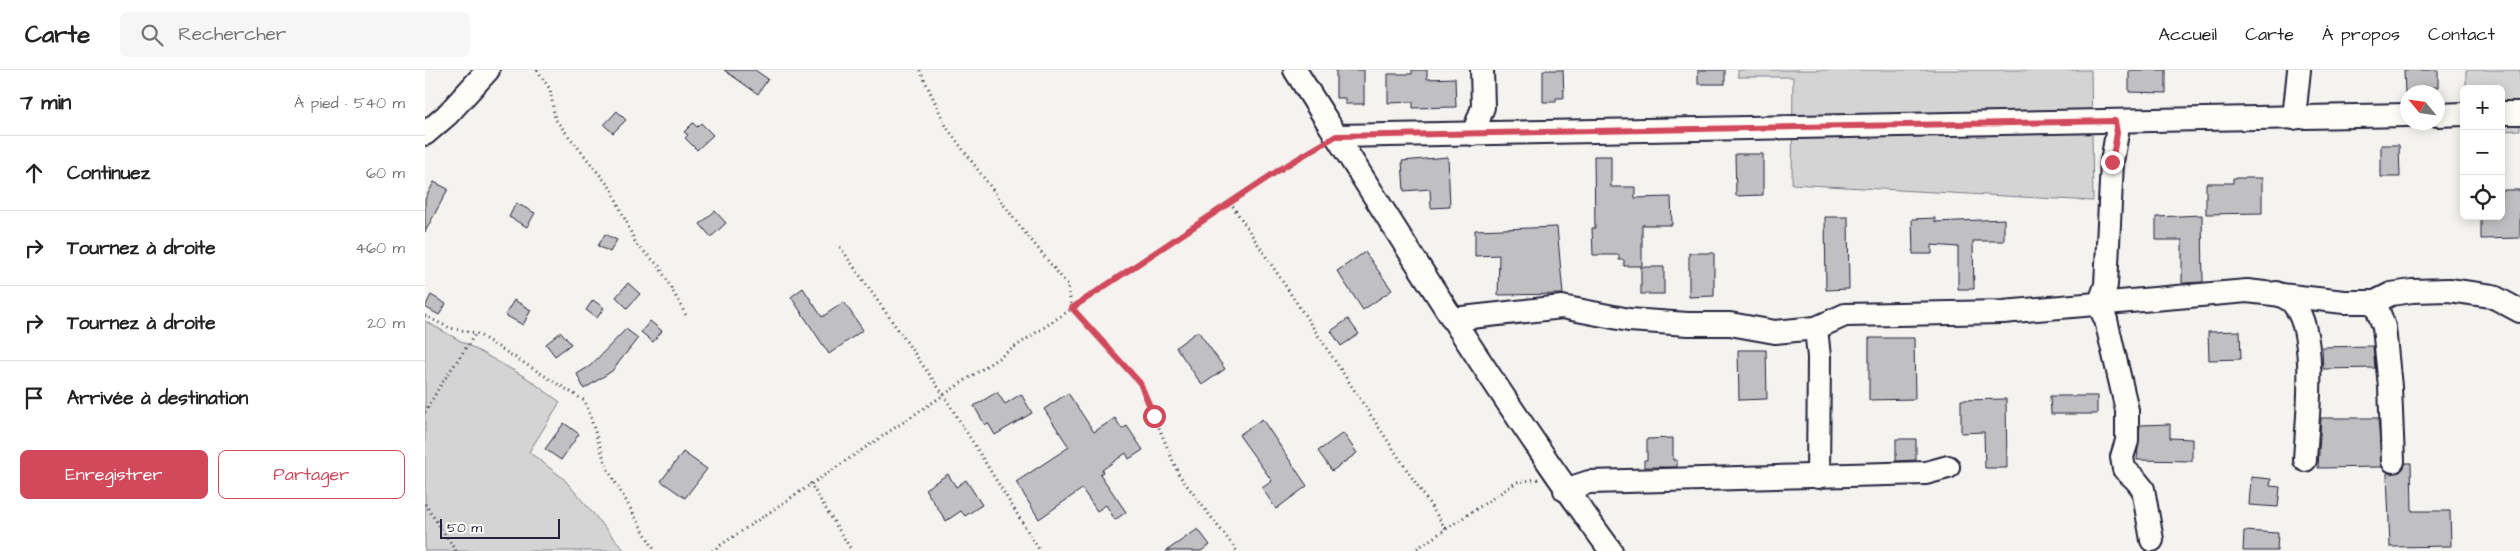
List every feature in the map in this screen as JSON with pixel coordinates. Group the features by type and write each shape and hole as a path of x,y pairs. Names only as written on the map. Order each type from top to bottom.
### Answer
{"street":[{"path":"425,134 447,115 488,70"},
{"path":"1295,70 1453,319 1561,483 1611,551"},
{"path":"1473,134 1483,107 1482,70"},
{"path":"2295,118 2299,70"},
{"path":"2505,113 2520,113"},
{"path":"2445,115 2460,114"},
{"path":"1336,136 2400,115"},
{"path":"2115,121 2117,133 2112,162 2106,285 2099,304 2106,320 2127,410 2127,442 2122,457 2124,469 2143,489 2152,540"},
{"path":"1453,319 1562,306 1629,320 1688,324 1730,324 1775,332 1816,328 1845,315 2003,312 2247,291 2344,302 2375,302 2398,293 2449,290 2493,296 2520,310"},
{"path":"2276,293 2295,304 2304,326 2310,373 2305,460"},
{"path":"2375,302 2384,327 2390,387 2393,462"},
{"path":"1816,328 1819,357 1818,477"},
{"path":"1561,483 1926,473 1948,467"}],"path":[{"path":"537,70 550,89 555,119 612,190 636,244 659,266 687,317"},
{"path":"920,70 947,128 1017,224 1067,284 1072,308 1140,383 1179,475 1237,551"},
{"path":"712,551 809,483 1230,202 1336,136"},
{"path":"1230,202 1446,529"},
{"path":"840,247 943,394 1040,551"},
{"path":"425,316 450,328 476,333 585,402 607,468 655,551"},
{"path":"425,412 476,333"},
{"path":"1413,551 1517,482 1561,483"},
{"path":"809,483 852,551"},
{"path":"425,504 457,551"}],"shaded area":[{"path":"1738,70 2091,70 2093,201 1792,184 1793,77 1738,77"},
{"path":"2466,70 2520,70 2520,130 2505,131 2505,85 2466,85"},
{"path":"425,321 527,378 560,402 529,452 563,478 625,551 425,551"}],"building":[{"path":"724,70 755,70 768,79 758,94"},
{"path":"1336,70 1364,70 1364,104 1345,104 1345,98 1336,98"},
{"path":"1412,70 1427,70 1427,79 1455,78 1456,107 1413,108 1413,102 1388,103 1388,74 1412,74"},
{"path":"1543,70 1563,70 1564,98 1556,98 1556,102 1543,102"},
{"path":"1698,70 1725,70 1725,84 1698,84"},
{"path":"2129,70 2166,70 2166,93 2129,92"},
{"path":"2404,70 2438,70 2438,85 2405,85"},
{"path":"617,111 626,120 613,133 604,125"},
{"path":"693,123 697,127 701,123 713,135 697,150 685,138 688,135 684,132"},
{"path":"2381,145 2399,145 2400,177 2381,177"},
{"path":"1735,154 1763,154 1763,195 1736,196"},
{"path":"1594,156 1611,156 1611,187 1635,187 1635,198 1671,197 1672,225 1642,225 1642,266 1624,266 1624,260 1619,260 1619,255 1593,255 1592,228 1595,228"},
{"path":"1448,157 1450,207 1431,208 1430,189 1404,191 1402,161"},
{"path":"2233,178 2262,178 2262,213 2206,214 2206,183 2233,183"},
{"path":"434,182 448,189 425,232 425,199"},
{"path":"2505,190 2520,190 2520,238 2481,239 2481,220 2505,220"},
{"path":"516,203 535,213 527,227 509,217"},
{"path":"715,211 726,223 711,237 700,224"},
{"path":"2202,215 2203,282 2182,283 2182,240 2156,240 2156,217"},
{"path":"1825,217 1848,217 1849,289 1826,290"},
{"path":"1935,218 1935,222 2004,219 2004,241 1973,241 1974,289 1958,289 1958,247 1932,245 1932,254 1913,254 1912,219"},
{"path":"1557,227 1563,294 1498,295 1499,255 1475,256 1475,230"},
{"path":"605,234 617,240 610,252 598,246"},
{"path":"1365,252 1392,290 1363,310 1337,271"},
{"path":"1689,253 1714,253 1714,296 1689,297"},
{"path":"1641,267 1664,267 1664,294 1641,294"},
{"path":"628,283 640,294 627,308 616,297"},
{"path":"803,288 822,317 844,302 863,330 829,354 791,297"},
{"path":"431,295 446,304 439,315 425,307"},
{"path":"514,300 531,310 523,325 505,315"},
{"path":"593,300 604,308 597,318 586,310"},
{"path":"1348,319 1359,334 1341,346 1331,331"},
{"path":"650,321 662,331 653,342 641,332"},
{"path":"626,329 638,338 612,371 584,389 577,374 590,366"},
{"path":"1198,331 1225,369 1202,385 1176,347"},
{"path":"2240,331 2241,359 2209,360 2208,332"},
{"path":"561,332 571,344 555,356 546,344"},
{"path":"1869,338 1914,338 1915,399 1869,400"},
{"path":"2373,346 2375,368 2323,369 2322,347"},
{"path":"1738,350 1766,350 1767,399 1739,400"},
{"path":"997,392 1005,404 1021,394 1032,413 995,435 988,423 985,425 974,406"},
{"path":"1068,393 1094,432 1115,418 1122,429 1127,426 1143,450 1129,459 1126,453 1102,470 1103,472 1100,474 1126,512 1115,520 1106,505 1097,511 1082,489 1039,519 1016,482 1069,447 1044,409"},
{"path":"2050,396 2097,396 2097,414 2051,414"},
{"path":"2006,399 2007,468 1985,468 1984,432 1961,433 1961,400"},
{"path":"2321,418 2378,418 2382,467 2318,468"},
{"path":"1262,419 1307,486 1276,509 1262,488 1272,481 1239,435"},
{"path":"564,423 579,434 561,460 545,449"},
{"path":"2170,424 2170,438 2192,439 2192,461 2137,460 2140,425"},
{"path":"1343,433 1357,453 1332,471 1318,451"},
{"path":"1673,438 1673,460 1677,460 1677,467 1644,467 1644,460 1647,460 1647,439"},
{"path":"1896,439 1916,439 1916,460 1896,461"},
{"path":"683,452 707,469 685,498 661,481"},
{"path":"2406,463 2411,463 2412,511 2450,511 2451,546 2390,547 2387,473 2400,472"},
{"path":"948,474 956,487 966,480 982,505 965,516 961,511 946,521 925,489"},
{"path":"2251,477 2271,479 2270,486 2280,487 2278,507 2249,505"},
{"path":"1198,529 1210,545 1201,551 1166,551"},
{"path":"2244,531 2278,533 2277,551 2243,551"}],"route":[{"path":"1154,416 1140,383 1072,308 1282,168 1336,136 2115,121 2117,133 2112,162"}]}
